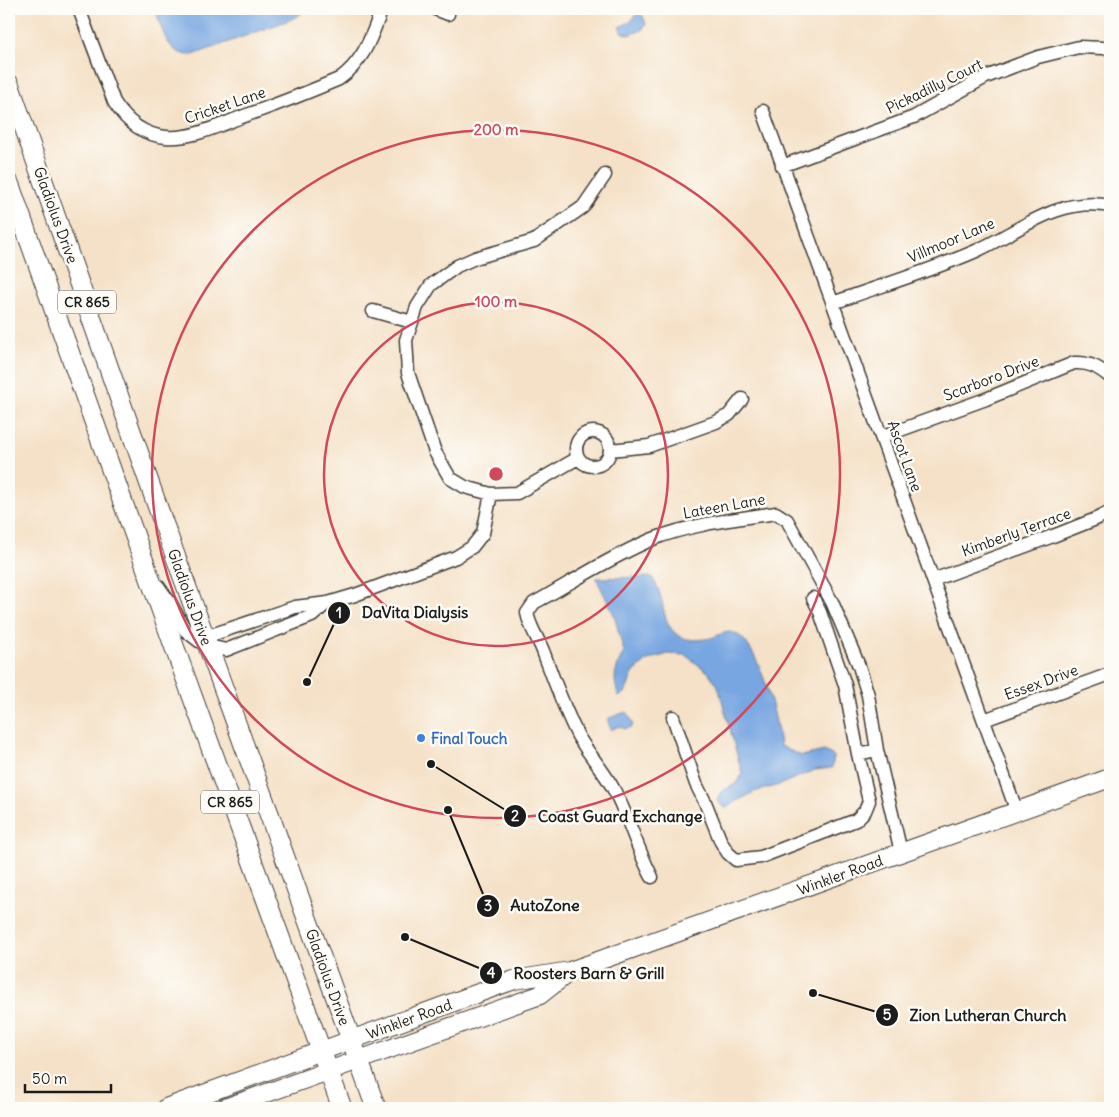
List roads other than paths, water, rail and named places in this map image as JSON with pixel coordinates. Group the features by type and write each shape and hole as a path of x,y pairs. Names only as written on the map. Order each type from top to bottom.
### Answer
{"main road":[{"name":"Gladiolus Drive","path":"9,84 207,642 376,1108"},
{"name":"CR 865","path":"9,182 146,568 342,1108"}],"street":[{"name":"Cricket Lane","path":"79,9 114,102 121,113 142,130 153,135 165,137 180,137 205,130 339,79 352,70 360,60 367,48 382,9"},
{"path":"435,9 448,14"},
{"name":"Pickadilly Court","path":"782,166 914,117 986,77 1038,57 1079,47 1103,48"},
{"name":"Ascot Lane","path":"762,111 1017,812"},
{"path":"578,458 517,493 491,494 465,487 450,478 435,452 408,373 406,340 417,306 431,285 457,266 475,258 534,241 583,207 606,175"},
{"name":"Villmoor Lane","path":"833,303 976,251 1049,212 1076,205 1110,206"},
{"path":"373,311 412,322"},
{"name":"Scarboro Drive","path":"881,437 986,399 1074,363 1086,362 1099,368 1110,377"},
{"path":"610,450 649,446 716,422 729,415 742,399"},
{"path":"593,432 604,436 608,440 610,450 605,461 600,465 587,466 578,458 577,441 586,433 593,432"},
{"path":"207,642 295,607 328,602 355,595 456,557 472,547 483,533 491,494"},
{"name":"Kimberly Terrace","path":"932,580 1070,529 1110,512"},
{"name":"Lateen Lane","path":"652,877 643,861 623,808 610,782 572,724 538,640 529,626 527,613 534,603 628,551 654,539 680,530 776,513 787,520 832,602 856,656 868,695 877,750 901,852"},
{"path":"146,568 171,604 185,630 198,641 207,642 226,650 312,616 328,602"},
{"path":"673,717 696,784 721,842 728,853 736,860 761,857 856,820 865,811 869,801 845,685 820,612 813,598"},
{"path":"837,662 856,656"},
{"name":"Essex Drive","path":"984,720 1110,674"},
{"path":"858,754 877,750"},
{"name":"Winkler Road","path":"166,1108 514,980 570,971 1110,778"},
{"name":"Winkler Road","path":"225,1108 328,1073 540,995 570,971"}],"water":[{"path":"155,9 304,9 301,14 292,19 193,55 184,54 171,46 163,33"},
{"path":"639,14 643,16 646,24 642,30 630,35 622,32 619,27 632,21 634,16"},
{"path":"652,577 660,594 669,625 679,636 692,640 711,638 729,632 739,636 749,647 765,680 780,746 802,756 824,751 834,756 832,768 815,770 779,785 754,792 725,808 717,801 720,793 738,782 742,773 718,686 708,672 685,655 668,654 648,660 634,672 625,693 619,697 615,679 618,664 624,652 614,615 596,578"},
{"path":"625,712 628,713 633,724 632,727 625,729 619,726 611,730 607,719"}],"place":[{"name":"DaVita Dialysis","path":"307,682"},
{"name":"Final Touch","path":"421,738"},
{"name":"Coast Guard Exchange","path":"431,764"},
{"name":"AutoZone","path":"448,810"},
{"name":"Roosters Barn & Grill","path":"405,937"},
{"name":"Zion Lutheran Church","path":"813,993"}]}
